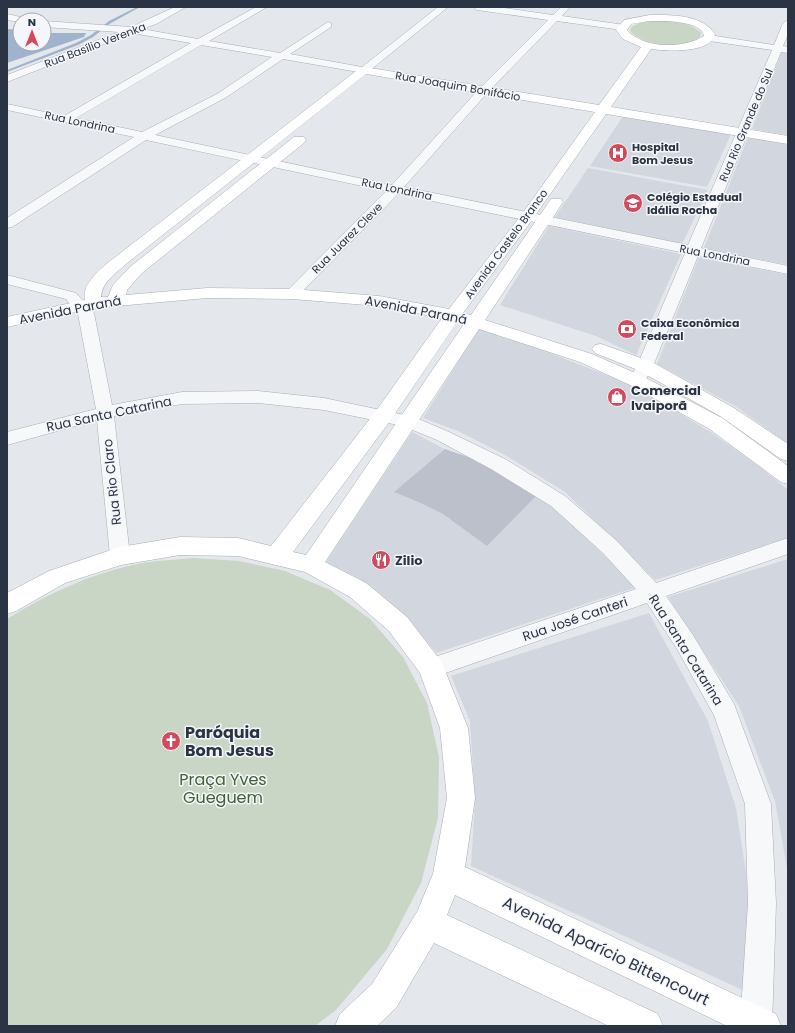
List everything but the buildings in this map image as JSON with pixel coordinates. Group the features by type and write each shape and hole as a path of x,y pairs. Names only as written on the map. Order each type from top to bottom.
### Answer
{"street":[{"name":"Rua Basílio Verenka","path":"7,79 98,44 129,30 153,22 182,7"},
{"path":"67,119 263,7"},
{"path":"477,7 622,27 628,22 638,19 664,18 696,24 707,30 710,34 709,38 705,42 686,47 654,46 628,38 623,34 621,30 622,27"},
{"name":"Rua Juarez Cleve","path":"297,288 395,189 484,90 566,7"},
{"path":"664,18 672,7"},
{"path":"680,20 689,7"},
{"path":"410,47 448,10"},
{"path":"7,279 84,299 106,273 120,261 364,70 448,10"},
{"name":"Rua Rio Grande do Sul","path":"641,373 742,133 783,49 788,23"},
{"name":"Rua Joaquim Bonifácio","path":"52,24 129,30 788,140"},
{"path":"7,224 144,136 221,96 328,25"},
{"path":"709,38 783,49"},
{"name":"Avenida Castelo Branco","path":"276,557 383,416 457,311 527,217 609,111 654,46"},
{"path":"325,118 391,62"},
{"name":"Rua Londrina","path":"7,107 527,217 788,270"},
{"name":"Avenida Castelo Branco","path":"311,565 544,220 609,111"},
{"path":"118,294 136,270 308,133"},
{"name":"Avenida Paraná","path":"7,312 118,294 207,293 297,288 379,301 457,311 478,316 586,358 641,373 727,412 788,454"},
{"name":"Avenida Paraná","path":"7,322 84,299"},
{"name":"Rua Rio Claro","path":"84,299 105,412 120,556"},
{"name":"Avenida Paraná","path":"641,373 715,423 788,477"},
{"name":"Rua Santa Catarina","path":"7,439 105,412 182,398 258,397 324,404 408,421 443,436 498,464 558,501 610,547 652,593 685,642 725,712 758,804 762,903 759,1025"},
{"path":"7,604 57,577 120,556 180,546 238,547 311,565 358,590 398,624 431,668 454,728 461,798 448,875 428,924 384,996 352,1026"},
{"name":"Rua José Canteri","path":"431,668 788,546"},
{"name":"Avenida Aparício Bittencourt","path":"448,875 759,1025"},
{"path":"428,924 646,1026"}],"shaded area":[{"path":"782,51 788,52 788,135 752,129"},
{"path":"623,116 731,134 707,187 590,166"},
{"path":"749,135 788,142 788,265 704,248"},
{"name":"Colégio Estadual Idália Rocha","path":"588,168 708,190 682,244 555,217"},
{"path":"549,226 681,254 636,355 596,336 500,305"},
{"path":"699,257 788,275 788,444 735,406 657,364"},
{"path":"479,328 504,335 634,386 709,431 759,466 788,490 788,538 655,580 565,492 505,455 458,431 423,418"},
{"path":"412,432 551,504 637,587 436,653 407,617 365,582 326,562"},
{"path":"788,559 788,874 775,801 739,706 668,597"},
{"path":"649,613 708,721 736,808 753,918 756,996 471,866 475,802 470,721 451,676"}],"green space":[{"path":"671,21 684,23 701,33 700,37 684,44 664,45 645,41 630,31 631,27 642,22"},
{"name":"Praça Yves Gueguem","path":"192,558 239,561 285,571 330,590 370,619 403,657 427,703 439,757 438,818 421,883 387,949 336,1010 315,1026 7,1026 7,619 56,592 107,572 149,562"}],"water":[{"path":"7,29 12,29 12,52 40,52 7,63"},
{"path":"52,33 86,33 84,37 52,48"}],"waterway":[{"path":"7,71 77,44 92,36 110,22 139,7"}],"place":[{"name":"Hospital Bom Jesus","path":"618,153"},
{"name":"Colégio Estadual Idália Rocha","path":"633,203"},
{"name":"Caixa Econômica Federal","path":"627,329"},
{"name":"Comercial Ivaiporã","path":"617,397"},
{"name":"Zilio","path":"381,560"},
{"name":"Paróquia Bom Jesus","path":"171,741"}]}
